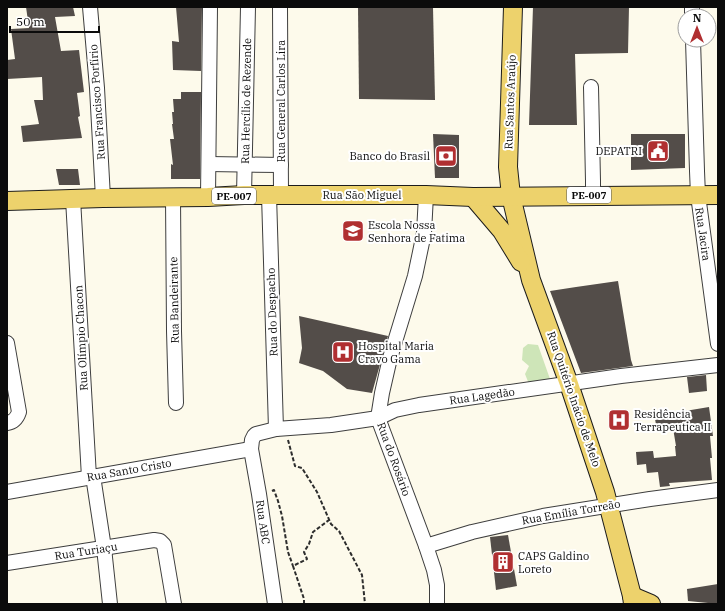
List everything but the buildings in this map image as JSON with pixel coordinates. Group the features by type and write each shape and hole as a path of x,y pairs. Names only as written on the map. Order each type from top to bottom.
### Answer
{"main road":[{"name":"Rua Santos Araújo","path":"511,196 508,167 513,7"},
{"name":"Rua São Miguel","path":"7,201 73,198 208,197 244,195 426,195 473,197 718,195"},
{"name":"Rua Quitério Inácio de Melo","path":"511,196 531,280 569,384 609,505 632,600"},
{"path":"473,197 502,231 531,280"},
{"path":"632,600 651,604"}],"street":[{"name":"Rua Francisco Porfírio","path":"90,7 97,88 103,198"},
{"path":"208,197 210,7"},
{"name":"Rua Hercílio de Rezende","path":"244,195 248,7"},
{"name":"Rua General Carlos Lira","path":"275,195 281,165 280,7"},
{"name":"Rua Jacira","path":"693,48 698,195 718,344"},
{"path":"591,87 593,195"},
{"path":"209,164 281,165"},
{"name":"Rua do Despacho","path":"275,195 280,429"},
{"name":"Rua do Rosário","path":"426,195 424,233 415,276 390,358 378,418 434,570 437,586 437,604"},
{"name":"Rua Bandeirante","path":"173,197 176,403"},
{"name":"Rua Olímpio Chacon","path":"73,198 91,477 104,548 110,604"},
{"path":"7,343 19,412 17,418 9,423"},
{"name":"Rua Lagedão","path":"251,444 256,434 280,429 331,425 378,418 395,410 419,405 621,376 718,365"},
{"name":"Rua Santo Cristo","path":"7,492 91,477 251,444"},
{"name":"Rua ABC","path":"251,444 275,604"},
{"name":"Rua Emília Torreão","path":"426,546 479,530 543,516 650,498 718,490"},
{"name":"Rua Turiaçu","path":"7,563 154,540 160,541 164,545 171,604"}],"path":[{"path":"280,429 296,466 302,468 316,492 331,524 339,531 362,575 365,604"},
{"path":"259,494 274,490 282,516 288,552 304,599 304,604"},
{"path":"293,566 307,559 304,552 309,544 313,532 329,520"}],"green space":[{"path":"528,344 538,345 550,379 529,384 525,374 529,366 522,360 523,348"}],"place":[{"name":"DEPATRI","path":"658,151"},
{"name":"Banco do Brasil","path":"446,156"},
{"name":"Escola Nossa Senhora de Fatima","path":"353,231"},
{"name":"Hospital Maria Cravo Gama","path":"343,352"},
{"name":"Residência Terrapeutica II","path":"619,420"},
{"name":"CAPS Galdino Loreto","path":"503,562"}]}
